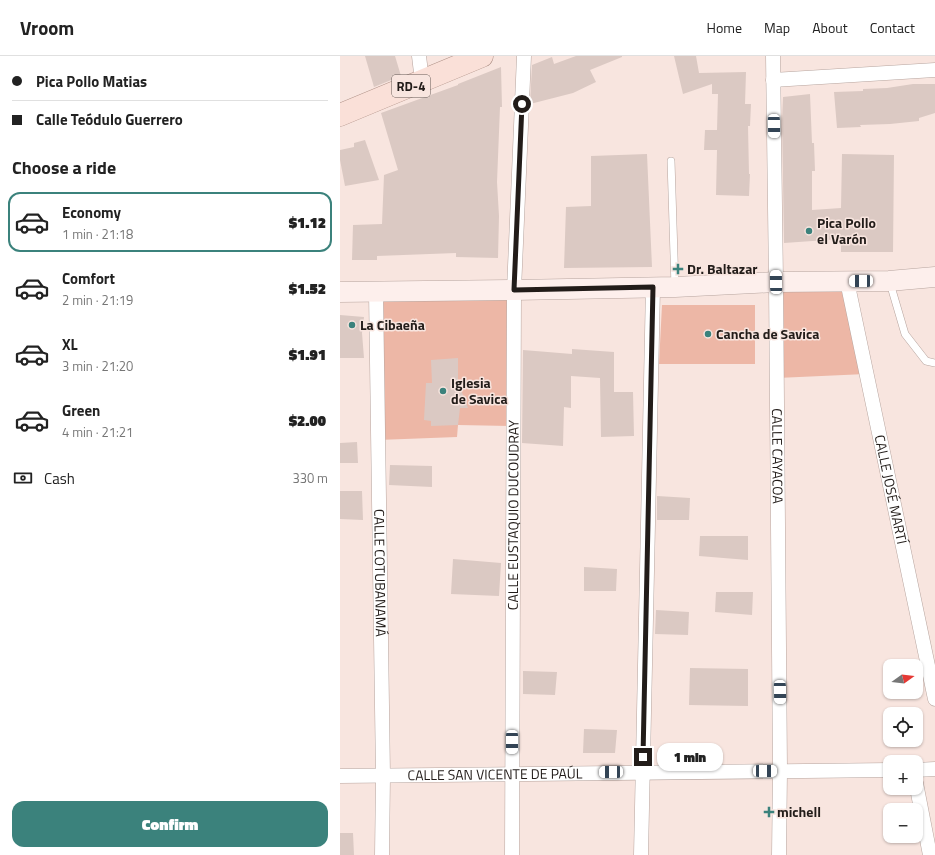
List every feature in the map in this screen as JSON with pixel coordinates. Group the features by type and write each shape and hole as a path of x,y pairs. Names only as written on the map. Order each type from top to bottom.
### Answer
{"main road":[{"name":"RD-4","path":"340,115 482,56"},
{"path":"340,292 675,287 776,282 889,281 935,278"}],"street":[{"path":"419,56 422,81"},
{"name":"CALLE EUSTAQUIO DUCOUDRAY","path":"512,855 514,290 524,56"},
{"name":"CALLE CAYACOA","path":"772,56 776,282 780,771 779,855"},
{"path":"773,80 935,70"},
{"name":"CALLE JOSÉ MARTÍ","path":"847,281 935,699"},
{"path":"641,855 653,287"},
{"name":"CALLE COTUBANAMÁ","path":"376,292 383,776 382,855"},
{"path":"923,770 935,769"},
{"name":"CALLE SAN VICENTE DE PAÚL","path":"340,776 883,770"},
{"path":"918,795 930,855"}],"lane":[{"path":"670,161 675,287"},
{"path":"889,281 905,334 926,361 935,363"}],"shaded area":[{"path":"847,281 866,374 777,378 776,282"},
{"path":"514,290 514,426 458,425 457,437 378,440 376,292"},
{"name":"Cancha de Savica","path":"662,305 755,305 755,364 659,364"}],"building":[{"path":"365,56 395,56 401,76 374,87"},
{"path":"576,56 622,57 590,70 596,82 573,93 530,104 532,65 552,57 554,64"},
{"path":"674,56 696,56 699,73 746,72 745,104 751,104 750,126 748,126 750,174 749,196 716,195 717,150 704,150 705,130 717,130 718,94 712,94 712,84 683,94"},
{"path":"501,67 502,107 500,107 497,182 499,216 498,258 456,257 456,253 377,256 377,260 352,260 353,225 382,224 384,175 398,170 381,113 458,85"},
{"path":"913,84 935,84 935,113 919,118 919,121 837,128 834,92 863,91 863,89 887,88"},
{"path":"810,94 815,171 812,171 812,210 841,208 842,154 894,155 893,252 841,252 841,239 784,243 783,97"},
{"path":"365,140 379,180 345,186 340,160 340,150 354,147 354,143"},
{"path":"647,154 652,267 564,268 566,207 591,206 591,156"},
{"path":"340,315 364,317 362,333 364,358 340,358"},
{"path":"572,349 614,352 614,392 633,392 634,436 601,437 600,378 571,376 571,408 564,407 563,446 522,443 523,350 572,354"},
{"name":"Iglesia de Savica","path":"458,358 458,382 468,408 460,408 458,425 431,426 431,421 424,420 426,383 432,383 431,360"},
{"path":"357,442 358,463 340,463 340,443"},
{"path":"390,465 432,466 432,487 389,485"},
{"path":"340,491 362,491 363,520 340,519"},
{"path":"657,496 690,498 689,520 657,520"},
{"path":"700,536 748,536 748,560 699,556"},
{"path":"453,559 501,563 499,596 451,594"},
{"path":"584,567 617,569 616,591 584,591"},
{"path":"716,592 753,592 752,615 715,612"},
{"path":"656,610 689,612 688,635 655,634"},
{"path":"690,668 748,669 748,706 689,705"},
{"path":"523,671 557,672 555,695 523,694"},
{"path":"584,729 617,730 615,753 583,753"},
{"path":"340,833 353,833 354,855 340,855"}],"place":[{"name":"Pica Pollo el Varón","path":"809,231"},
{"name":"Dr. Baltazar","path":"678,269"},
{"name":"La Cibaeña","path":"352,325"},
{"name":"Cancha de Savica","path":"708,334"},
{"name":"Iglesia de Savica","path":"443,391"},
{"name":"michell","path":"769,812"}],"route":[{"path":"522,104 514,290 653,287 643,757"}]}
